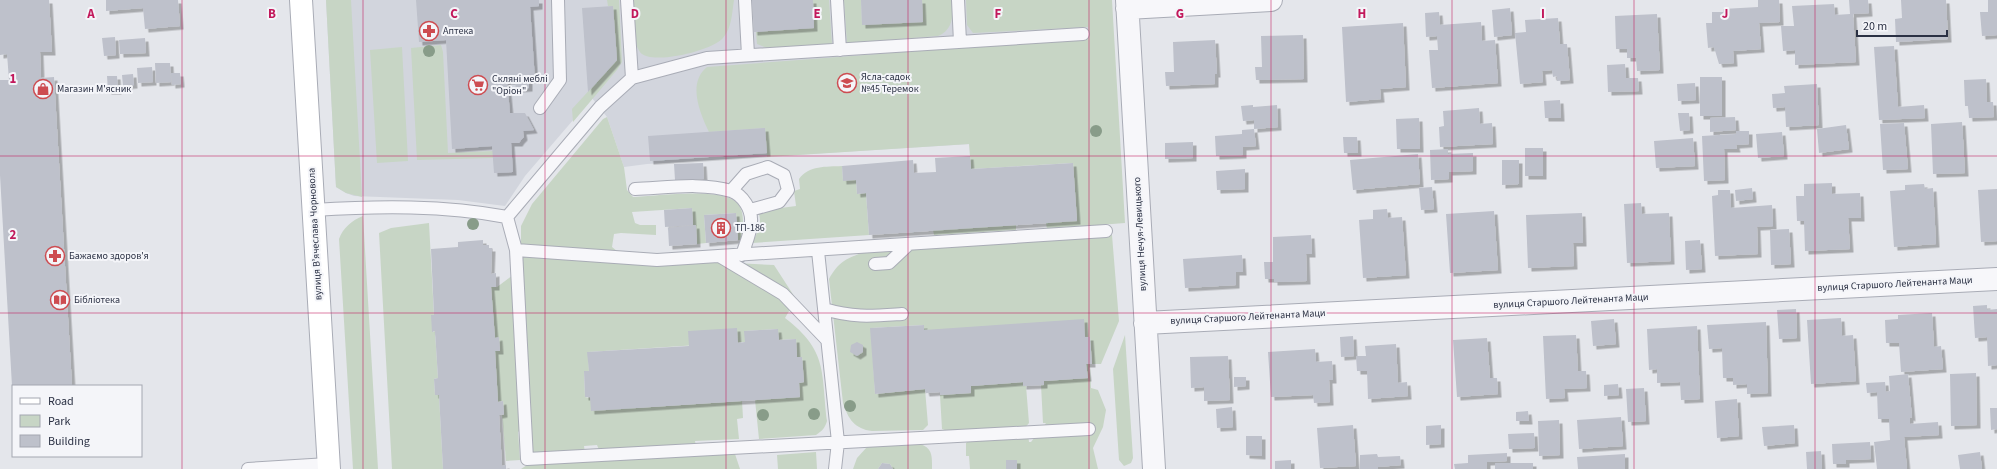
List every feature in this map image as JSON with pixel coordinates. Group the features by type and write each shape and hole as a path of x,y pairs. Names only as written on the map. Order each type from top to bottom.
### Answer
{"main road":[{"name":"вулиця Вʼячеслава Чорновола","path":"302,0 328,466"}],"street":[{"path":"1127,4 1271,0"},
{"name":"вулиця Нечуя-Левицького","path":"1127,4 1154,469"},
{"name":"вулиця Старшого Лейтенанта Маци","path":"1145,322 1997,279"}],"lane":[{"path":"540,108 560,80 558,0"},
{"path":"627,0 632,78"},
{"path":"745,0 748,56"},
{"path":"837,0 840,50"},
{"path":"958,0 960,42"},
{"path":"507,217 600,107 632,78 707,58 1083,34"},
{"path":"731,191 746,174 768,167 784,175 788,190 779,202 750,210"},
{"path":"635,189 705,187 731,191 743,199 750,210 751,223 742,255"},
{"path":"314,210 370,207 416,208 479,212 507,217"},
{"path":"507,217 516,250 527,464 838,442 1089,429"},
{"path":"516,250 657,260 818,251 1106,231"},
{"path":"875,264 889,263 909,244"},
{"path":"818,251 838,442 835,469"},
{"path":"721,257 783,294 827,340"},
{"path":"824,309 845,315 866,317 902,314"},
{"path":"248,469 328,466"}],"shaded area":[{"path":"326,0 1095,0 1097,63 970,144 647,164 624,167 607,117 592,98 525,176 505,206 458,200 354,196 336,187"}],"green space":[{"path":"326,0 351,0 362,197 346,193 336,187"},
{"path":"607,0 619,0 622,62 573,122 572,109 617,60 613,6 608,6"},
{"path":"633,0 734,0 728,30 723,38 717,43 695,52 656,58 646,56 640,52 637,47 634,27"},
{"path":"813,0 829,0 832,44 767,48 757,44 756,32 814,28"},
{"path":"844,0 861,0 862,25 923,22 922,0 952,0 952,16 947,30 938,36 847,43"},
{"path":"966,0 1112,0 1125,223 1047,229 1046,223 1077,220 1073,163 971,169 969,144 767,157 765,128 709,132 699,107 696,90 701,74 707,67 1089,38 1088,27 973,33 967,25"},
{"path":"441,45 443,52 448,153 493,151 493,158 417,160 411,48"},
{"path":"402,47 408,161 377,163 370,50"},
{"path":"607,117 624,167 627,190 633,197 671,194 717,195 728,197 739,206 743,215 741,240 738,240 736,213 704,215 706,243 697,244 696,226 693,225 692,208 632,212 635,223 640,225 656,225 656,235 614,234 612,247 632,263 695,261 774,265 796,299 785,318 809,341 816,352 820,363 827,421 823,429 816,435 759,439 755,400 800,397 799,383 804,382 802,357 797,357 796,339 779,340 777,329 745,331 745,342 588,352 589,371 584,372 585,397 637,408 742,401 743,418 737,419 739,439 695,441 698,456 735,454 740,469 521,469 530,463 530,445 518,431 520,460 506,461 502,415 504,415 503,401 498,402 495,351 500,350 499,338 495,338 491,287 497,287 513,275 521,242 521,226 532,204 603,119","holes":["597,445 602,457 586,461 584,446"]},
{"path":"842,166 843,180 856,180 857,194 866,193 869,235 752,243 760,224 758,211 796,206 794,191 800,189 799,179 803,174 813,169"},
{"path":"363,216 378,469 353,469 339,239 348,225"},
{"path":"429,223 434,315 432,315 433,332 435,331 438,378 434,379 435,395 439,395 443,469 392,469 379,233 391,228"},
{"path":"1016,225 1016,230 934,235 933,230"},
{"path":"1112,235 1119,321 1101,364 1092,364 1090,337 924,330 923,325 871,328 875,394 925,389 928,425 923,430 872,431 861,428 853,422 847,414 843,403 829,279 833,272 843,262 853,256 874,249"},
{"path":"1125,335 1133,458 1131,463 1124,466 1119,460 1113,369"},
{"path":"1086,364 1090,364 1091,388 1098,390 1106,410 1103,427 1093,448 1098,469 970,469 969,456 966,456 966,443 970,439 1028,434 1029,442 1031,442 1046,423 1043,423 1041,385 1044,385 1044,381 1087,378"},
{"path":"1023,382 1023,386 1026,386 1029,423 1023,430 955,434 942,429 940,395 971,393 971,386"},
{"path":"920,444 930,451 932,457 932,469 893,469 890,464 882,463 878,469 853,469 857,458 867,447"},
{"path":"816,452 817,469 778,469 777,455"}],"building":[{"path":"0,0 49,0 52,52 40,52 41,78 54,77 72,385 12,386 0,175 0,80 9,80 7,54 0,55"},
{"path":"106,0 178,0 180,26 145,29 143,8 106,11"},
{"name":"Скляні меблі \"Оріон\"","path":"416,0 539,0 539,6 530,7 535,80 529,80 529,88 516,89 515,81 507,81 510,113 525,113 534,130 523,131 524,137 519,143 511,143 513,172 494,173 492,146 452,149 446,40 419,42"},
{"path":"752,0 813,0 814,28 754,32"},
{"path":"861,0 922,0 923,22 862,25"},
{"path":"1758,0 1779,0 1780,22 1759,23 1761,49 1733,51 1734,63 1719,64 1714,47 1708,48 1706,23 1712,23 1712,12 1723,12 1723,9 1758,7"},
{"path":"1849,0 1868,0 1869,13 1853,14 1856,62 1795,65 1795,50 1783,51 1781,26 1794,26 1792,6 1834,4 1835,15 1850,14"},
{"path":"1901,0 1946,0 1948,39 1896,42 1895,19 1902,18"},
{"path":"1988,0 1997,0 1997,35 1982,36 1980,12 1988,12"},
{"path":"613,6 617,60 588,92 582,8"},
{"path":"1510,8 1512,35 1494,37 1492,10"},
{"path":"1439,12 1440,25 1481,22 1482,41 1495,40 1498,83 1432,88 1429,50 1438,50 1437,36 1426,37 1425,13"},
{"path":"1657,14 1660,70 1637,71 1636,58 1627,58 1627,49 1616,49 1615,16"},
{"path":"1558,18 1560,44 1567,44 1570,80 1557,81 1557,76 1553,77 1552,70 1542,71 1543,82 1520,84 1515,33 1526,32 1525,20"},
{"path":"1403,23 1406,87 1380,89 1381,99 1346,102 1342,27"},
{"path":"1303,35 1304,79 1256,80 1255,67 1262,67 1261,36"},
{"path":"115,37 116,55 104,56 102,38"},
{"path":"145,38 146,53 120,54 119,40"},
{"path":"1215,40 1217,74 1215,74 1215,84 1166,86 1165,72 1174,72 1173,42"},
{"path":"1894,46 1898,107 1924,105 1925,118 1879,120 1874,47"},
{"path":"155,63 170,63 171,82 156,83"},
{"path":"1625,64 1626,78 1638,78 1639,91 1608,92 1607,65"},
{"path":"152,67 153,82 138,83 137,68"},
{"path":"171,73 180,73 181,84 172,85"},
{"path":"133,74 134,85 123,86 122,75"},
{"path":"107,76 117,76 118,91 108,91"},
{"path":"1700,77 1722,77 1722,116 1700,116"},
{"path":"1986,79 1987,102 1993,102 1994,117 1969,118 1968,106 1965,106 1964,80"},
{"path":"1695,83 1696,100 1678,101 1677,84"},
{"path":"1817,84 1819,125 1786,127 1785,107 1773,108 1772,94 1785,93 1784,86"},
{"path":"1560,100 1561,118 1545,118 1544,101"},
{"path":"1253,105 1253,107 1277,105 1278,127 1254,129 1254,120 1243,121 1241,106"},
{"path":"1479,108 1480,124 1492,123 1493,144 1440,147 1439,127 1444,126 1443,111"},
{"path":"1678,113 1689,113 1690,130 1680,131"},
{"path":"1735,117 1736,130 1710,132 1710,118"},
{"path":"1419,118 1420,149 1397,149 1396,119"},
{"path":"1962,122 1965,173 1933,174 1931,124"},
{"path":"1904,123 1908,169 1883,170 1880,124"},
{"path":"1846,125 1849,149 1819,153 1817,129"},
{"path":"765,128 767,153 650,161 648,136"},
{"path":"1254,129 1256,146 1243,147 1243,155 1216,156 1215,136 1242,134 1242,130"},
{"path":"1736,131 1749,131 1749,144 1736,145 1737,149 1724,149 1725,180 1704,181 1702,136 1736,134"},
{"path":"1782,132 1784,156 1758,158 1756,134"},
{"path":"1343,137 1357,137 1358,153 1344,153"},
{"path":"1693,138 1695,166 1656,168 1654,141"},
{"path":"1193,142 1193,158 1165,159 1165,143"},
{"path":"1525,148 1543,148 1543,176 1525,176"},
{"path":"1448,149 1448,154 1473,153 1473,171 1449,172 1449,179 1431,180 1430,150"},
{"path":"1418,154 1420,184 1353,190 1350,160"},
{"path":"970,156 971,169 1073,163 1077,221 869,235 866,193 857,194 856,180 843,181 842,166 913,160 914,173 936,172 935,158"},
{"path":"1502,160 1519,160 1519,184 1502,185"},
{"path":"703,163 704,179 675,180 674,164"},
{"path":"1245,169 1245,189 1217,190 1216,171"},
{"path":"1832,183 1832,194 1860,193 1861,218 1848,218 1850,249 1805,251 1804,221 1797,221 1796,196 1804,196 1804,184"},
{"path":"1924,184 1925,189 1933,188 1936,244 1894,247 1890,191 1905,190 1905,185"},
{"path":"1432,187 1434,209 1421,210 1419,188"},
{"path":"1752,188 1753,199 1736,201 1735,190"},
{"path":"1997,189 1997,241 1981,242 1978,190"},
{"path":"1718,190 1730,190 1731,208 1772,205 1773,226 1757,227 1758,254 1715,256 1712,196 1718,195"},
{"path":"1641,203 1642,214 1669,213 1671,261 1627,263 1624,204"},
{"path":"692,208 693,225 665,227 664,210"},
{"path":"1387,209 1388,218 1402,217 1406,275 1363,278 1359,220 1373,219 1373,210"},
{"path":"1494,211 1498,270 1450,273 1446,214"},
{"name":"ТП-186","path":"736,213 738,240 706,243 704,215"},
{"path":"1582,213 1583,243 1573,243 1574,266 1528,268 1526,215"},
{"path":"696,225 697,244 669,246 668,228"},
{"path":"1789,229 1791,264 1771,265 1770,230"},
{"path":"1311,235 1312,254 1306,254 1307,281 1274,282 1274,279 1265,279 1264,262 1273,262 1273,237"},
{"path":"483,240 483,245 489,245 489,248 492,248 491,274 496,273 496,287 491,287 495,338 499,337 500,351 495,351 498,402 503,401 504,414 499,415 502,466 506,465 506,469 443,469 439,395 435,395 434,379 438,378 435,331 432,332 431,315 434,315 431,249 458,247 458,242"},
{"path":"1700,240 1702,269 1686,270 1685,241"},
{"path":"1242,255 1243,272 1236,272 1236,285 1185,288 1183,259"},
{"path":"1987,305 1987,310 1997,309 1997,365 1988,366 1987,337 1975,338 1973,306"},
{"path":"1796,309 1797,338 1779,339 1777,310"},
{"path":"1932,313 1934,347 1941,346 1943,369 1901,372 1899,343 1886,343 1885,320 1898,319 1898,315"},
{"path":"1841,318 1842,336 1853,335 1856,381 1811,384 1807,320"},
{"path":"1084,319 1085,337 1090,337 1092,364 1086,364 1088,378 1044,381 1044,385 1023,386 1023,382 971,386 971,393 940,395 940,392 926,393 925,389 875,394 870,328 924,325 924,330"},
{"path":"1614,319 1616,344 1593,346 1591,321"},
{"path":"1766,322 1768,393 1747,394 1747,384 1733,385 1733,378 1723,378 1722,348 1709,349 1707,325"},
{"path":"1697,326 1700,399 1681,400 1680,382 1657,383 1657,369 1649,370 1647,329"},
{"path":"737,328 738,343 745,342 744,331 778,329 779,340 796,339 797,357 802,357 804,382 799,383 800,397 591,411 590,397 585,397 584,371 589,371 587,352 689,346 688,331"},
{"path":"1576,335 1578,371 1586,371 1587,388 1564,389 1565,398 1546,399 1543,336"},
{"path":"1353,336 1354,356 1341,357 1340,337"},
{"path":"1487,338 1490,378 1497,378 1498,394 1457,397 1453,340"},
{"path":"857,342 863,345 863,352 857,356 850,352 851,345"},
{"path":"1396,344 1398,383 1407,382 1408,396 1368,399 1367,371 1357,371 1356,356 1366,356 1365,346"},
{"path":"1315,349 1316,362 1332,361 1333,380 1329,380 1330,402 1314,403 1313,395 1271,397 1268,352"},
{"path":"1228,356 1230,400 1204,401 1204,387 1191,388 1190,357"},
{"path":"1976,373 1977,425 1951,426 1950,374"},
{"path":"1908,374 1912,418 1910,417 1910,424 1938,422 1939,435 1904,437 1907,469 1877,469 1874,442 1890,440 1889,419 1878,419 1877,392 1867,393 1866,383 1885,382 1886,392 1890,391 1889,376"},
{"path":"1234,377 1246,377 1246,386 1234,387"},
{"path":"1618,384 1619,395 1604,396 1604,385"},
{"path":"1644,388 1646,421 1628,422 1626,389"},
{"path":"1737,399 1739,436 1717,438 1715,401"},
{"path":"1232,407 1233,427 1217,428 1216,409"},
{"path":"1990,408 1997,408 1997,429 1991,430"},
{"path":"1528,411 1529,421 1516,421 1516,412"},
{"path":"1621,417 1623,446 1579,449 1577,420"},
{"path":"1559,420 1560,455 1539,456 1538,421"},
{"path":"1353,425 1356,466 1320,468 1317,428"},
{"path":"1441,425 1441,444 1426,445 1426,426"},
{"path":"1794,425 1795,443 1764,446 1762,427"},
{"path":"1534,433 1535,448 1509,449 1508,434"},
{"path":"1246,436 1262,436 1262,456 1246,455"},
{"path":"1870,442 1871,459 1846,460 1846,464 1833,464 1832,444"},
{"path":"1821,451 1822,469 1807,469 1806,452"},
{"path":"1980,452 1982,469 1960,469 1958,455"},
{"path":"1507,453 1507,461 1487,462 1487,469 1455,469 1454,464 1468,463 1468,455"},
{"path":"1377,454 1378,457 1400,456 1401,465 1378,467 1378,469 1360,469 1360,455"},
{"path":"1625,454 1625,469 1578,469 1577,457"},
{"path":"1006,460 1017,460 1017,469 1006,469"},
{"path":"1291,460 1291,469 1275,469 1275,461"},
{"path":"882,463 890,464 893,469 878,469"},
{"path":"1495,463 1533,463 1533,469 1495,469"}],"place":[{"name":"Аптека","path":"429,31"},
{"name":"Ясла-садок №45 Теремок","path":"847,83"},
{"name":"Скляні меблі \"Оріон\"","path":"478,85"},
{"name":"Магазин М'ясник","path":"43,89"},
{"name":"ТП-186","path":"721,228"},
{"name":"Бажаємо здоров'я","path":"55,256"},
{"name":"Бібліотека","path":"60,300"}]}
